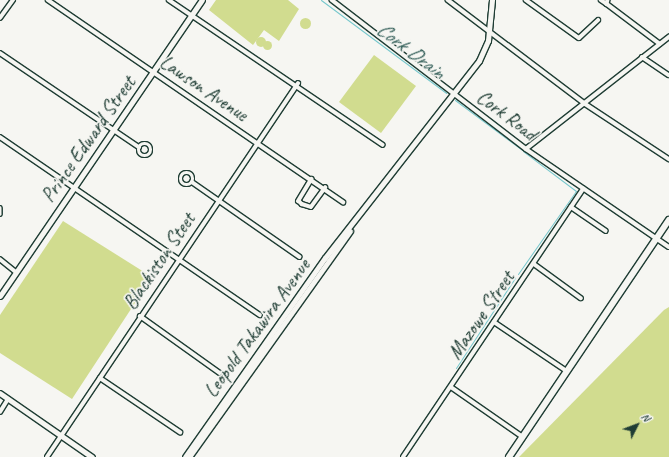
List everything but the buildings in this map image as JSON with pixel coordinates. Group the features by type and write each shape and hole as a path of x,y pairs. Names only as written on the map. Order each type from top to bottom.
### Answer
{"highway":[{"path":"509,457 669,220"}],"main road":[{"name":"Prince Edward Street","path":"0,296 112,127 153,72 202,0"},
{"name":"Leopold Takawira Avenue","path":"189,457 357,220 479,61 490,32 492,0"},
{"name":"Leopold Takawira Avenue","path":"185,457 325,258 357,220"},
{"path":"0,393 92,457"}],"street":[{"path":"0,18 12,0"},
{"name":"Lawson Avenue","path":"48,0 258,142 343,202"},
{"path":"169,0 298,84 383,145"},
{"name":"Cork Road","path":"332,0 526,149 657,237 669,247"},
{"path":"448,0 584,103 669,159"},
{"path":"526,0 579,38 598,20"},
{"path":"601,0 607,2 660,44"},
{"path":"526,149 669,37"},
{"path":"0,53 140,147"},
{"path":"642,57 669,75"},
{"name":"Blackiston Steet","path":"48,457 140,316 298,84"},
{"path":"0,137 180,258 260,315"},
{"path":"312,180 299,201 302,204 311,207 325,188"},
{"path":"192,182 300,257"},
{"name":"Mazowe Street","path":"403,457 584,189"},
{"path":"0,208 0,214"},
{"path":"571,208 606,231"},
{"path":"0,259 16,272"},
{"path":"534,264 581,298"},
{"path":"140,316 220,373"},
{"path":"494,322 567,371"},
{"path":"100,378 180,432"},
{"path":"451,387 523,437"},
{"path":"0,412 8,399"}],"green space":[{"path":"216,0 288,0 299,9 279,41 264,30 253,45 209,10"},
{"path":"305,17 309,19 311,23 309,27 305,29 301,27 299,23 301,19"},
{"path":"259,37 263,37 265,38 265,46 259,47 256,44 256,40"},
{"path":"265,41 269,41 271,45 269,49 265,49 263,47 263,43"},
{"path":"374,55 416,86 381,133 339,102"},
{"path":"63,221 152,277 72,399 0,353 0,315"},
{"path":"669,307 669,457 519,457 664,310"}],"waterway":[{"name":"Cork Drain","path":"321,0 446,93"},
{"name":"Cork Drain","path":"455,100 522,150"},
{"name":"Cork Drain","path":"518,274 576,191 523,151"},
{"name":"Cork Drain","path":"456,368 515,278"}]}
